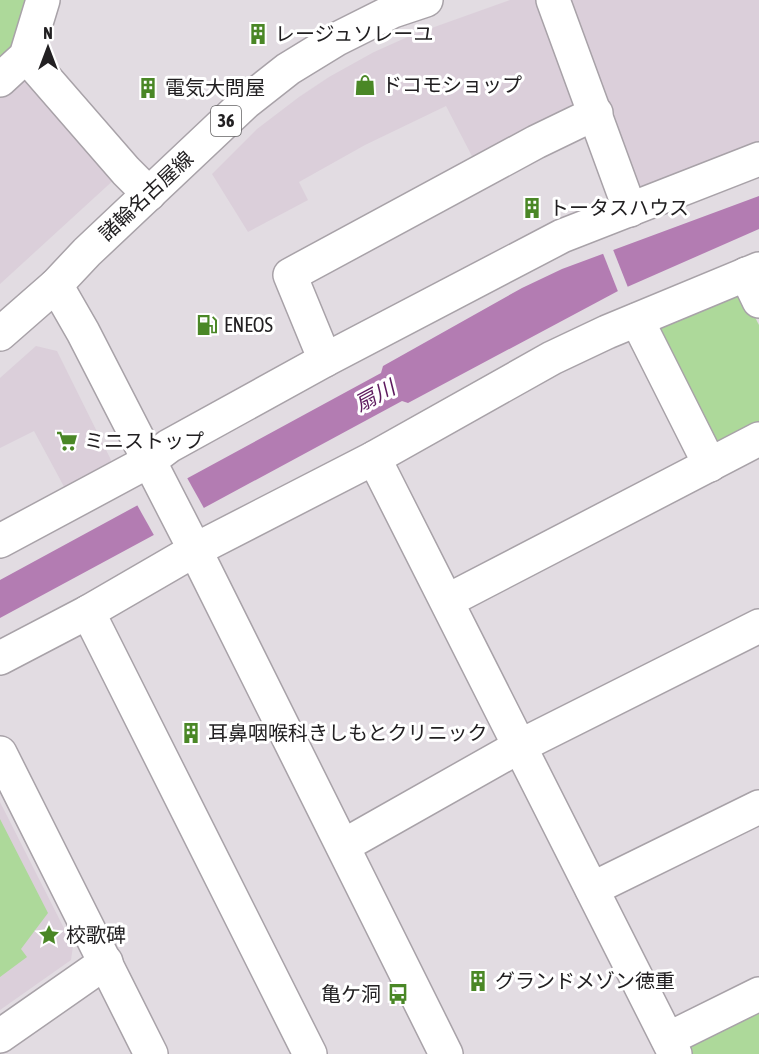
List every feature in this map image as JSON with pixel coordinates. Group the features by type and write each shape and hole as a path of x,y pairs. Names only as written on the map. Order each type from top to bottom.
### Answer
{"street":[{"path":"0,80 27,56 43,0"},
{"name":"諸輪名古屋線","path":"0,334 56,285 246,102 288,69 392,6 426,0"},
{"path":"553,0 630,210"},
{"path":"27,56 126,171 149,194"},
{"path":"325,360 290,275 536,142 596,113"},
{"path":"0,541 156,473 169,446 325,360 562,236 759,159"},
{"path":"0,658 88,612 188,538 374,458 552,358 637,320 755,281"},
{"path":"56,285 156,473 343,846 439,1052"},
{"path":"637,320 710,465"},
{"path":"447,601 759,439"},
{"path":"374,458 671,1047 759,994"},
{"path":"88,612 310,1054"},
{"path":"343,846 520,746 759,626"},
{"path":"0,753 151,1054"},
{"path":"592,889 759,807"},
{"path":"0,1036 106,962"}],"shaded area":[{"path":"510,0 541,0 578,96 574,111 476,164 446,106 365,145 299,182 308,200 248,232 212,174 257,129 329,77 374,52 412,35"},
{"path":"566,0 759,0 759,150 647,193 632,185"},
{"path":"20,73 118,176 0,284 0,89"},
{"path":"36,346 57,351 111,460 107,473 68,494 34,431 0,448 0,378"},
{"path":"0,802 73,946 71,960 0,1010"}],"green space":[{"path":"0,0 32,0 19,46 0,65"},
{"path":"743,294 759,325 759,426 722,446 712,441 656,332 660,321"},
{"path":"0,819 48,913 21,949 27,957 0,977"},
{"path":"759,1005 759,1054 685,1054 691,1038"}],"water":[{"name":"扇川","path":"759,196 759,229 618,291 408,403 402,401 0,618 0,580 381,373 383,366 522,288 562,269"}],"pier":[{"path":"612,247 629,290 619,294 602,251"},
{"path":"186,476 205,510 155,537 136,503"}],"place":[{"name":"レージュソレーユ","path":"258,34"},
{"name":"ドコモショップ","path":"365,85"},
{"name":"電気大問屋","path":"148,88"},
{"name":"トータスハウス","path":"532,208"},
{"name":"ENEOS","path":"207,325"},
{"name":"ミニストップ","path":"67,441"},
{"name":"耳鼻咽喉科きしもとクリニック","path":"191,733"},
{"name":"校歌碑","path":"49,935"},
{"name":"グランドメゾン徳重","path":"478,981"},
{"name":"亀ケ洞","path":"398,994"}]}
